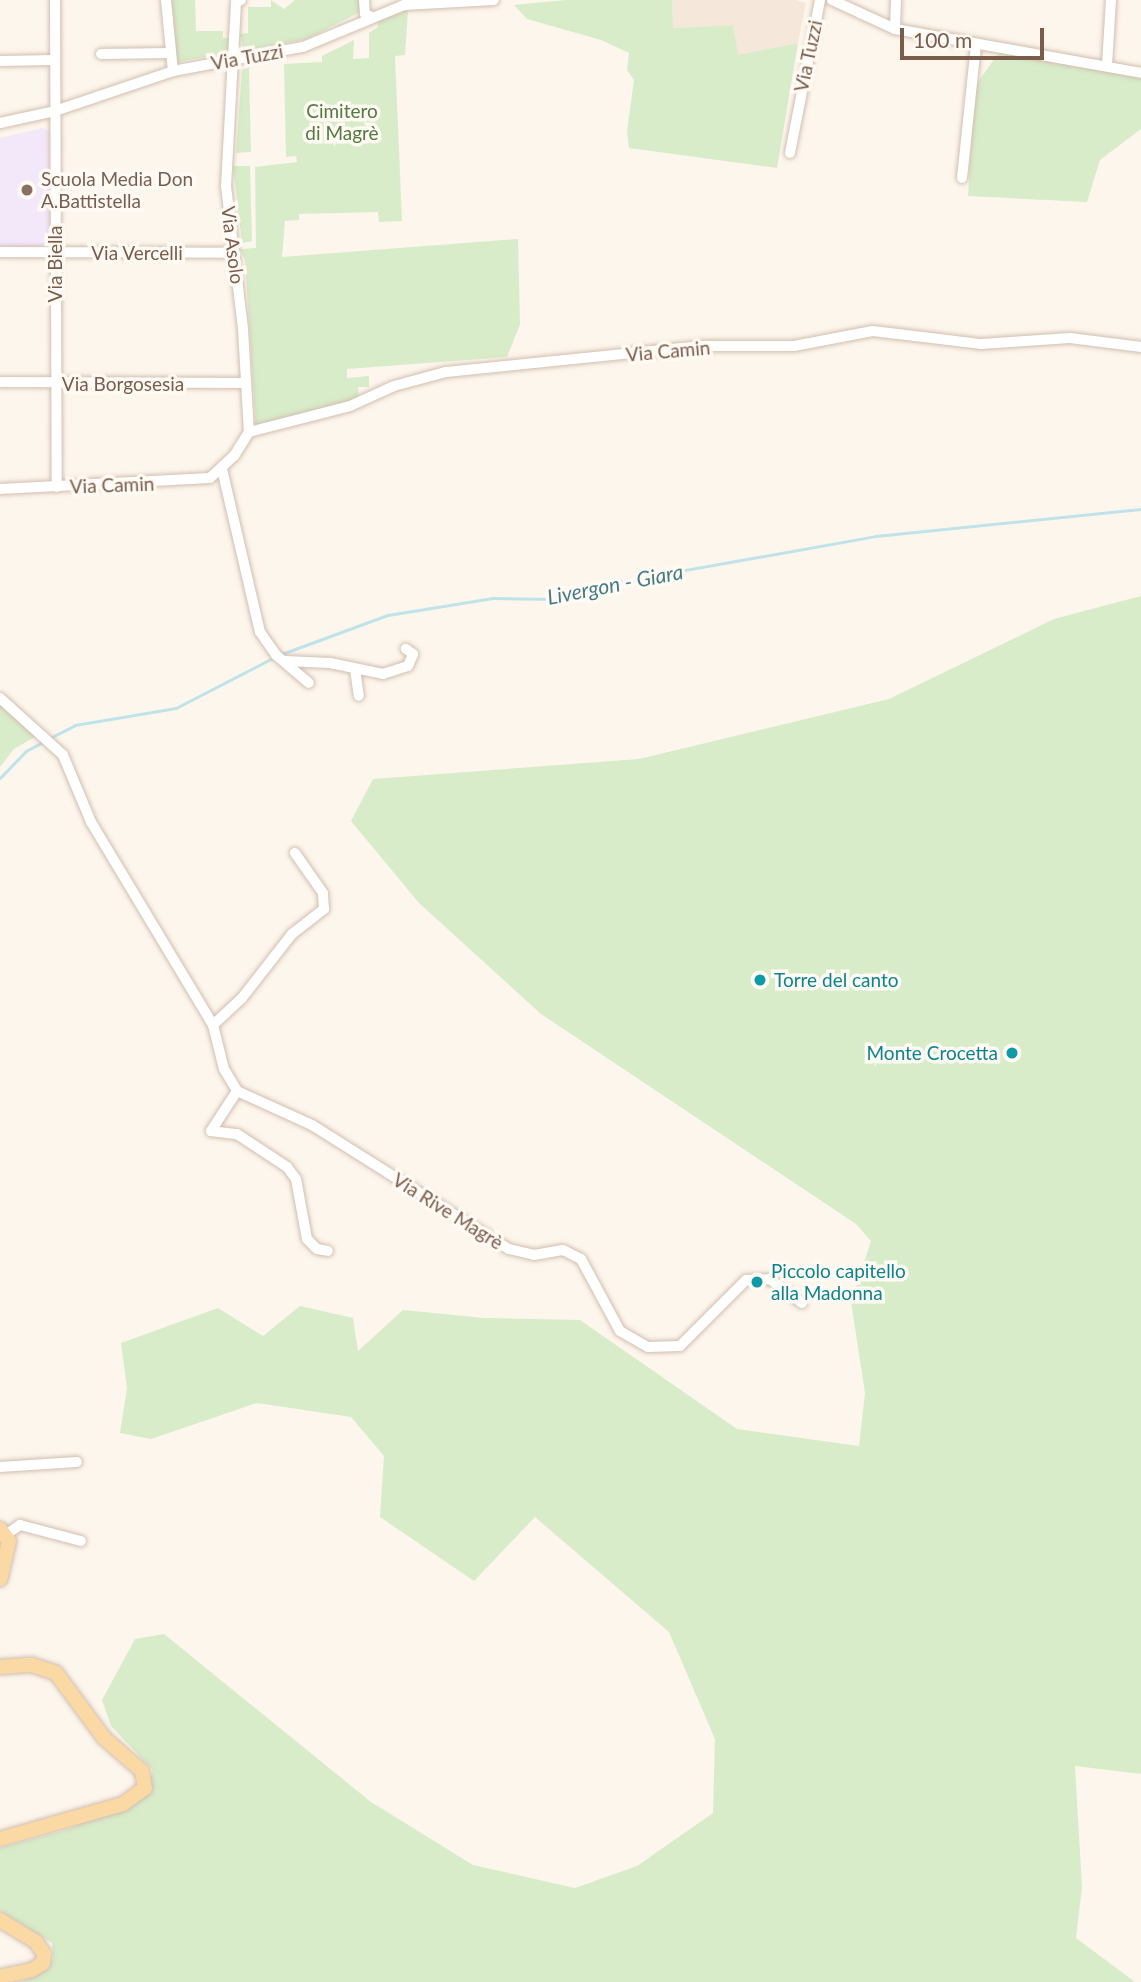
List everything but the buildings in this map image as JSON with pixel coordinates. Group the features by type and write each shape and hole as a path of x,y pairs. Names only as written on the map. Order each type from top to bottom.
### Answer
{"main road":[{"path":"0,1579 9,1541 3,1531"},
{"path":"0,1667 32,1665 56,1672 104,1738 142,1771 145,1788 123,1804 0,1839"},
{"path":"0,1920 36,1942 44,1954 43,1963 32,1970 0,1978"}],"street":[{"name":"Via Biella","path":"55,0 54,384 57,487"},
{"path":"166,0 173,71"},
{"name":"Via Asolo","path":"241,0 236,2 236,59 226,161 249,432"},
{"path":"364,0 365,14 373,17"},
{"name":"Via Tuzzi","path":"0,123 55,111 173,71 303,47 373,17 412,4 487,0"},
{"name":"Via Tuzzi","path":"790,153 820,0"},
{"name":"Via Tuzzi","path":"832,0 895,29 1141,73"},
{"path":"895,29 896,0"},
{"path":"1107,65 1111,0"},
{"path":"961,178 976,44"},
{"path":"101,54 170,53"},
{"path":"0,61 54,60"},
{"name":"Via Vercelli","path":"0,253 233,253"},
{"name":"Via Camin","path":"249,432 350,406 419,377 701,346 774,348 873,331 981,344 1070,338 1141,346"},
{"name":"Via Borgosesia","path":"0,382 246,383"},
{"path":"249,432 222,469 239,527 254,611 266,643 309,683"},
{"name":"Via Camin","path":"0,489 172,483 210,478 222,469"},
{"path":"282,660 383,674 403,670 413,659 406,649"},
{"path":"355,669 359,696"},
{"path":"0,698 55,748 113,862 213,1025 224,1069 237,1091 211,1131 237,1134 287,1167 296,1179 307,1239 317,1249 328,1251"},
{"path":"213,1025 242,998 292,934 324,909 323,893 295,853"},
{"name":"Via Rive Magrè","path":"237,1091 312,1125 509,1249 534,1255 563,1250 581,1259 620,1331 648,1347 680,1346 746,1280 770,1279 803,1303"},
{"path":"0,1468 77,1462"},
{"path":"3,1531 20,1525 81,1541"}],"shaded area":[{"path":"672,0 796,0 806,3 798,43 737,56 733,25 673,28"},
{"name":"Scuola Media Don A.Battistella","path":"43,128 54,133 53,243 44,248 0,247 0,138"}],"green space":[{"path":"170,0 195,0 196,31 223,31 223,38 231,38 229,53 177,62"},
{"path":"271,0 284,9 295,0 359,0 360,12 307,39 244,51 240,34 248,33 248,7 271,7"},
{"path":"566,0 672,0 673,28 733,25 738,55 798,43 777,168 629,148 627,131 634,80 627,70 629,53 601,40 527,19 514,5"},
{"name":"Cimitero di Magrè","path":"408,10 405,55 395,56 402,221 379,222 378,212 299,214 299,220 285,221 282,257 518,239 520,324 507,357 347,369 347,378 369,376 369,387 358,387 359,398 256,428 245,260 240,249 256,248 255,167 297,162 296,156 286,157 284,64 322,62 322,56 354,40 353,59 369,58 369,33 378,27 377,21"},
{"path":"1000,51 1141,75 1141,129 1100,160 1087,202 968,196 975,86"},
{"path":"253,65 249,69 251,152 236,153 242,70"},
{"path":"233,166 250,166 252,241 242,243"},
{"path":"1141,596 1141,1774 1075,1766 1082,1887 1076,1938 1135,1982 21,1982 53,1960 52,1943 0,1911 0,1848 69,1829 145,1796 153,1770 111,1726 102,1700 135,1639 164,1634 371,1802 473,1865 575,1888 637,1866 713,1813 715,1739 669,1632 535,1517 474,1581 380,1517 384,1456 351,1417 257,1403 151,1439 120,1433 127,1388 121,1343 218,1308 263,1336 300,1306 353,1318 358,1351 403,1310 484,1318 580,1320 737,1429 859,1446 865,1393 851,1302 871,1241 856,1224 541,1014 419,903 351,821 373,779 639,759 889,699 1054,619"},
{"path":"0,704 38,735 14,749 0,767"}],"waterway":[{"name":"Livergon - Giara","path":"279,655 388,615 493,598 555,599 590,587 876,536 1141,509"},
{"name":"Livergon - Giara","path":"48,739 75,725 176,708 273,658"},
{"name":"Livergon - Giara","path":"0,778 26,751 43,742"}],"place":[{"name":"Scuola Media Don A.Battistella","path":"27,190"},
{"name":"Torre del canto","path":"760,980"},
{"name":"Monte Crocetta","path":"1012,1053"},
{"name":"Piccolo capitello alla Madonna","path":"757,1282"}]}
